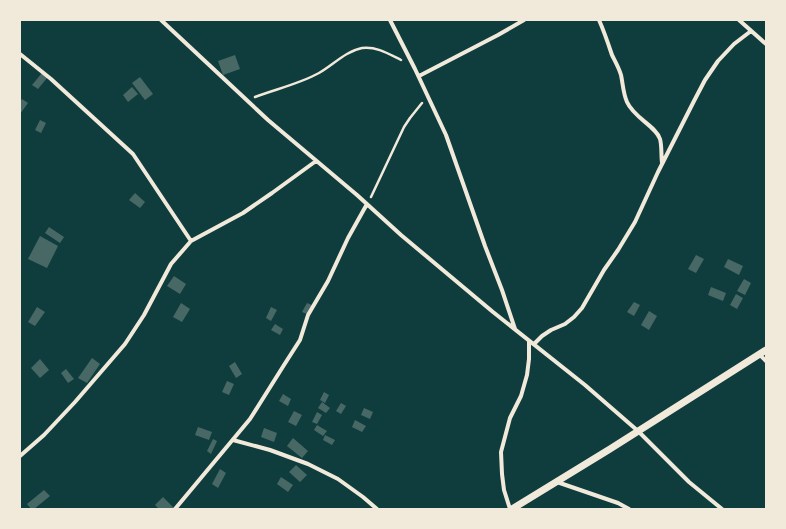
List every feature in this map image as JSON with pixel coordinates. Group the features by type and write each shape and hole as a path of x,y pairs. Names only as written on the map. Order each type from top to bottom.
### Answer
{"street":[{"path":"161,20 268,120 493,312 585,385 638,431 689,482 722,509"},
{"path":"390,20 419,76 446,135 515,329"},
{"path":"419,76 524,20"},
{"path":"599,20 621,74 623,90 629,105 636,114 655,130 660,140 662,164"},
{"path":"739,20 766,44"},
{"path":"743,24 747,20"},
{"path":"534,344 546,333 565,324 582,308 604,270 635,222 662,164 705,80 718,61 734,44 751,31"},
{"path":"20,54 51,79 133,154 191,241"},
{"path":"20,456 44,435 75,402 124,344 144,315 171,264 191,241 243,213 316,161"},
{"path":"175,509 250,419 300,340 308,315 328,282 348,238 367,204"},
{"path":"529,340 527,375 521,396 510,418 501,452 504,490 511,509 523,506 557,482 766,350"},
{"path":"759,354 766,361"},
{"path":"233,440 270,450 308,464 338,479 377,509"},
{"path":"557,482 630,509"}],"path":[{"path":"247,100 298,83 320,72 349,53 362,48 375,49 414,66"},
{"path":"367,204 404,127 428,96"}],"building":[{"path":"235,55 240,69 223,75 218,61"},
{"path":"42,73 47,78 38,89 32,85"},
{"path":"140,77 153,94 145,100 132,83"},
{"path":"132,87 138,94 128,102 123,95"},
{"path":"22,99 28,103 20,114 20,102"},
{"path":"40,120 46,123 41,133 35,130"},
{"path":"135,193 145,202 140,208 129,200"},
{"path":"49,227 64,237 60,243 45,233"},
{"path":"40,236 58,246 47,268 28,259"},
{"path":"696,255 704,259 696,273 688,269"},
{"path":"728,259 743,266 739,275 724,267"},
{"path":"174,276 186,284 180,294 167,286"},
{"path":"744,279 751,283 745,295 737,291"},
{"path":"711,287 726,293 723,301 708,295"},
{"path":"736,294 743,298 737,309 730,305"},
{"path":"634,302 640,305 634,316 627,312"},
{"path":"181,303 190,309 182,322 173,317"},
{"path":"307,303 312,305 307,314 302,312"},
{"path":"37,307 45,312 35,326 28,322"},
{"path":"271,307 277,310 271,321 266,318"},
{"path":"649,311 657,316 649,330 641,325"},
{"path":"275,324 283,329 280,335 271,330"},
{"path":"92,358 100,364 87,383 78,378"},
{"path":"40,359 49,370 40,378 31,368"},
{"path":"235,362 242,374 236,378 229,366"},
{"path":"66,369 74,379 68,383 61,373"},
{"path":"227,381 234,384 229,395 222,392"},
{"path":"324,392 329,395 325,403 320,400"},
{"path":"283,394 291,399 288,406 279,401"},
{"path":"322,402 330,408 326,413 318,408"},
{"path":"341,403 346,406 341,414 336,411"},
{"path":"364,408 373,412 370,419 361,415"},
{"path":"294,411 302,415 296,426 288,422"},
{"path":"317,412 322,415 317,424 312,422"},
{"path":"355,420 366,426 362,432 352,427"},
{"path":"317,425 327,431 323,436 314,430"},
{"path":"198,427 212,432 209,440 195,435"},
{"path":"264,428 277,433 274,442 261,437"},
{"path":"325,435 335,440 332,445 323,440"},
{"path":"293,438 308,451 302,458 287,446"},
{"path":"213,439 217,441 211,454 207,451"},
{"path":"296,465 307,475 300,482 289,472"},
{"path":"220,469 226,473 218,488 212,484"},
{"path":"281,477 293,485 288,492 277,484"},
{"path":"44,490 50,496 34,509 31,509 27,504"},
{"path":"163,497 174,508 173,509 159,509 155,505"}]}
